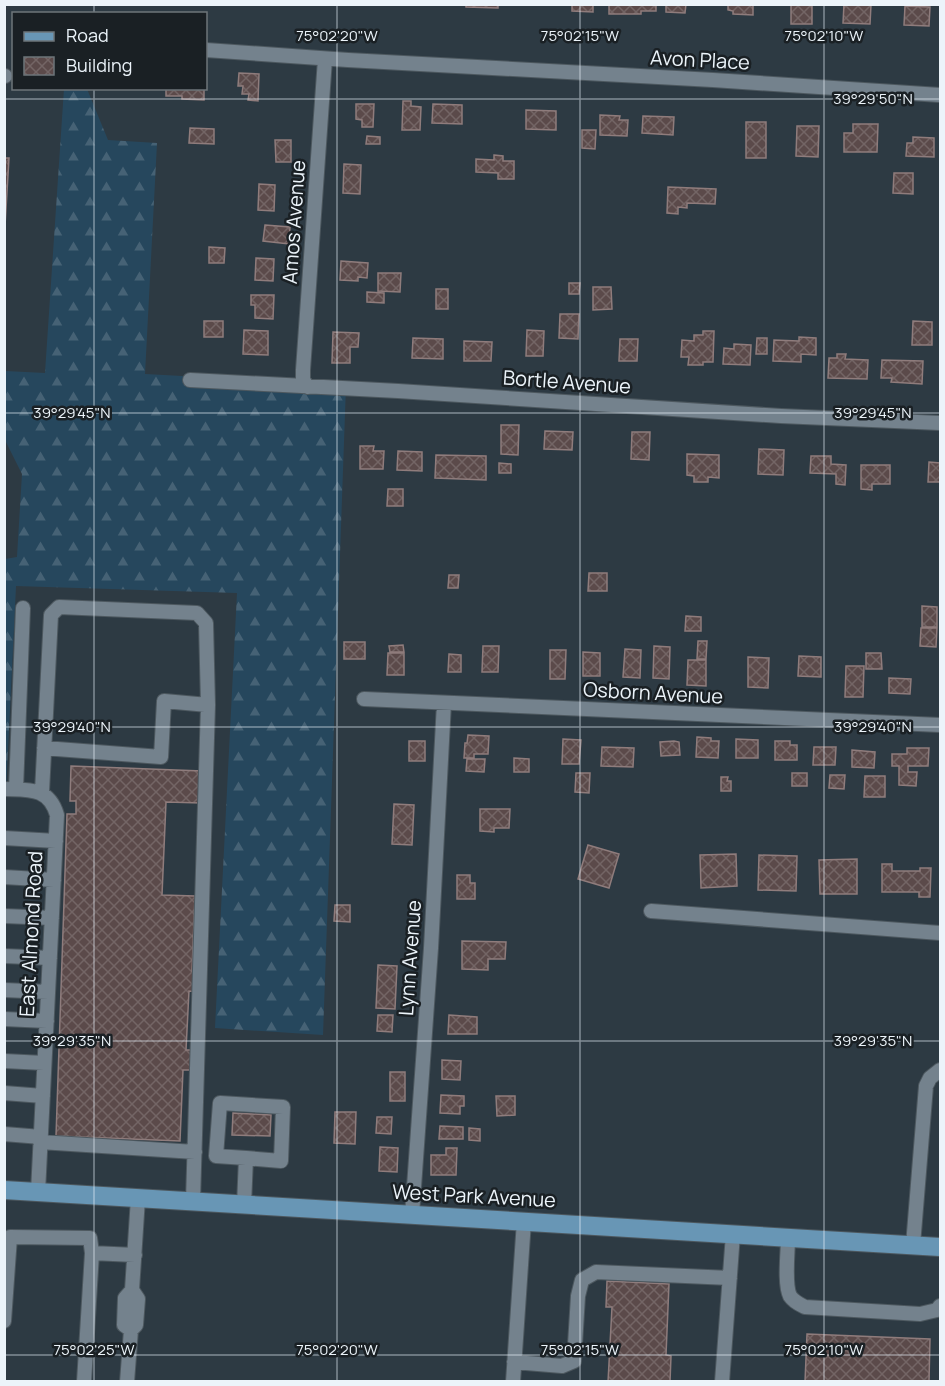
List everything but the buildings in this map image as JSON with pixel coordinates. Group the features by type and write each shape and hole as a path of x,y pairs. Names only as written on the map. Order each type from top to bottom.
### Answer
{"main road":[{"name":"West Park Avenue","path":"4,1190 940,1247"}],"street":[{"name":"Avon Place","path":"207,50 940,95"},
{"name":"Amos Avenue","path":"308,387 303,380 303,370 325,59"},
{"name":"Bortle Avenue","path":"190,380 781,416 940,423"},
{"path":"23,608 10,789 42,792 51,615 59,607 197,613 206,623 208,705 194,1201"},
{"name":"Osborn Avenue","path":"364,699 940,725"},
{"path":"44,748 161,757 164,701 208,705"},
{"name":"Lynn Avenue","path":"412,1215 432,924 444,703"},
{"name":"East Almond Road","path":"38,1192 57,815 49,799 42,792"},
{"path":"4,838 56,841"},
{"path":"4,878 54,880"},
{"path":"651,910 940,933"},
{"path":"4,916 52,918"},
{"path":"4,956 50,958"},
{"path":"4,990 48,992"},
{"path":"4,1019 47,1021"},
{"path":"4,1061 45,1063"},
{"path":"914,1245 926,1086 930,1078 940,1070"},
{"path":"4,1093 43,1096"},
{"path":"220,1102 283,1107 281,1161 246,1158 216,1156 220,1102"},
{"path":"4,1134 41,1140 195,1152"},
{"path":"244,1204 246,1158"},
{"path":"126,1382 130,1330 136,1325 138,1299 132,1290 138,1198"},
{"path":"513,1382 524,1221"},
{"path":"722,1382 734,1234"},
{"path":"4,1321 10,1237 90,1239 92,1252 84,1382"},
{"path":"788,1238 788,1289 796,1303 805,1308 920,1314 937,1310 940,1306"},
{"path":"92,1252 135,1255"},
{"path":"514,1362 562,1366 574,1361 578,1296 582,1280 596,1272 730,1278"}],"green space":[{"path":"64,90 87,90 108,140 157,143 145,374 346,385 323,1035 215,1028 237,593 16,586 5,791 5,559 17,557 22,474 5,440 5,371 45,373"}]}
